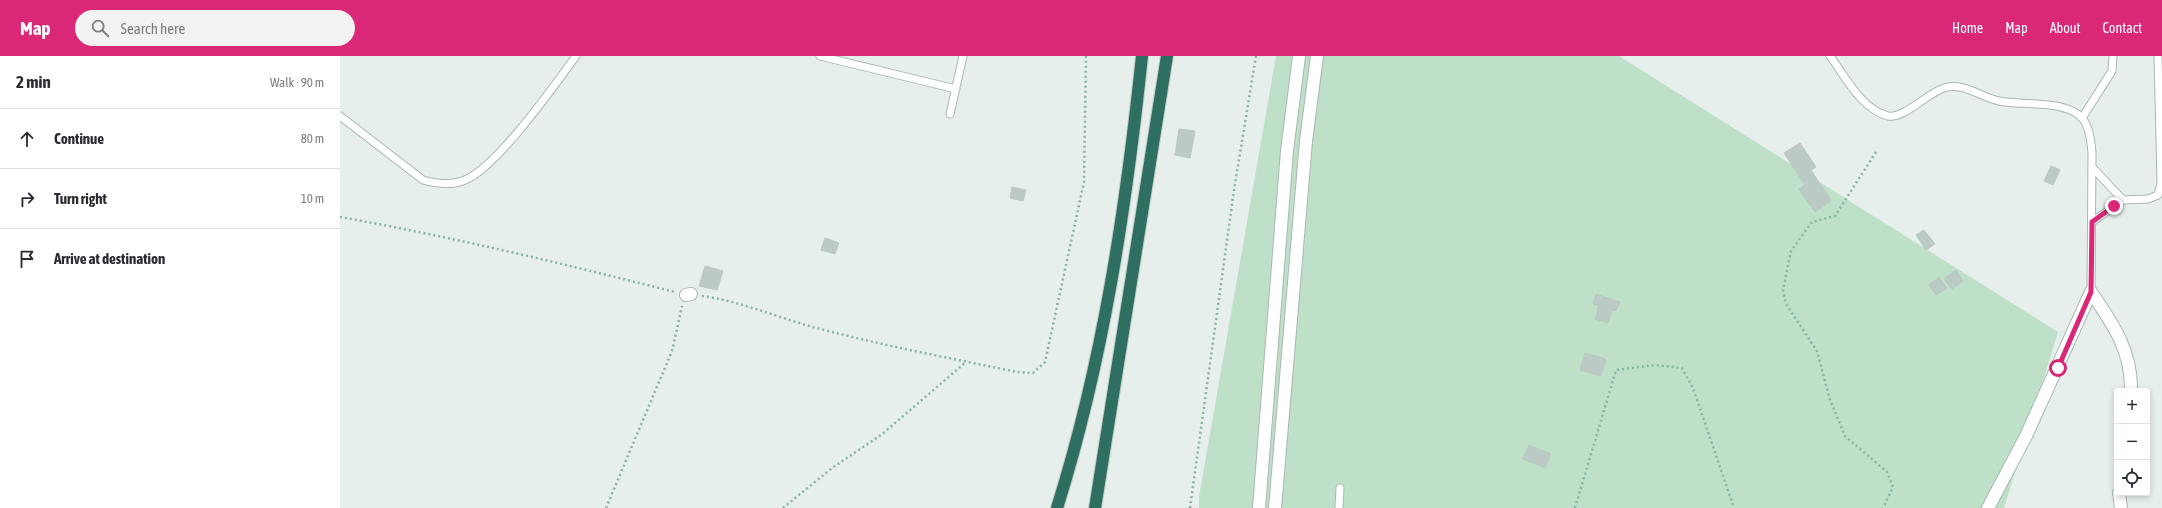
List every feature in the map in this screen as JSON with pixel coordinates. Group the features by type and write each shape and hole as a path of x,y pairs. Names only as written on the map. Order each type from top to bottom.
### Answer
{"highway":[{"path":"1057,508 1081,422 1103,318 1132,147 1142,56"},
{"path":"1095,508 1167,56"}],"street":[{"path":"1276,508 1287,266 1289,129 1299,56"},
{"path":"1259,508 1287,266 1317,56"},
{"path":"2091,292 2118,335 2132,373 2131,388"},
{"path":"1988,508 2048,388 2091,292"},
{"path":"2119,496 2121,508"}],"lane":[{"path":"340,116 423,180 438,185 453,184 466,180 496,155 541,102 576,56"},
{"path":"820,56 956,89"},
{"path":"853,64 854,56"},
{"path":"950,114 963,56"},
{"path":"1830,56 1862,100 1878,112 1890,116 1899,114 1929,95 1945,88 1963,87 1998,100 2051,104 2067,109 2082,118 2090,133 2092,167 2091,292"},
{"path":"2082,118 2112,71 2113,56"},
{"path":"2092,222 2123,200 2148,199 2158,195 2161,183 2158,56"},
{"path":"2092,167 2123,200"},
{"path":"1339,508 1340,488"}],"path":[{"path":"340,216 396,226 531,256 689,295 724,299 812,327 966,361 1033,374 1045,362 1084,182 1086,56"},
{"path":"1190,508 1234,190 1256,56"},
{"path":"1876,152 1835,216 1812,222 1791,251 1783,290 1786,304 1817,351 1830,400 1845,436 1887,472 1893,487 1883,508"},
{"path":"606,508 672,351 678,321 689,295"},
{"path":"783,508 832,468 881,435 966,361"},
{"path":"1575,508 1616,370 1655,365 1682,368 1693,388 1734,508"}],"green space":[{"path":"1276,56 1619,56 2058,332 2004,508 1199,508 1199,497"}],"building":[{"path":"1179,129 1195,131 1190,158 1175,155"},
{"path":"1800,143 1816,167 1811,170 1831,201 1815,212 1799,189 1805,185 1784,153"},
{"path":"2051,166 2060,170 2053,185 2044,181"},
{"path":"1012,187 1026,190 1023,201 1010,198"},
{"path":"1924,230 1935,244 1926,250 1916,235"},
{"path":"825,238 839,243 835,254 821,250"},
{"path":"705,266 723,271 717,290 699,286"},
{"path":"1956,270 1963,281 1952,289 1944,279"},
{"path":"1939,277 1947,288 1936,295 1929,285"},
{"path":"1596,294 1620,302 1616,311 1612,310 1608,323 1595,319 1599,306 1593,304"},
{"path":"1585,353 1606,359 1601,376 1580,370"},
{"path":"1529,445 1551,454 1545,468 1523,459"}],"route":[{"path":"2058,368 2091,292 2092,222 2114,206"}]}
